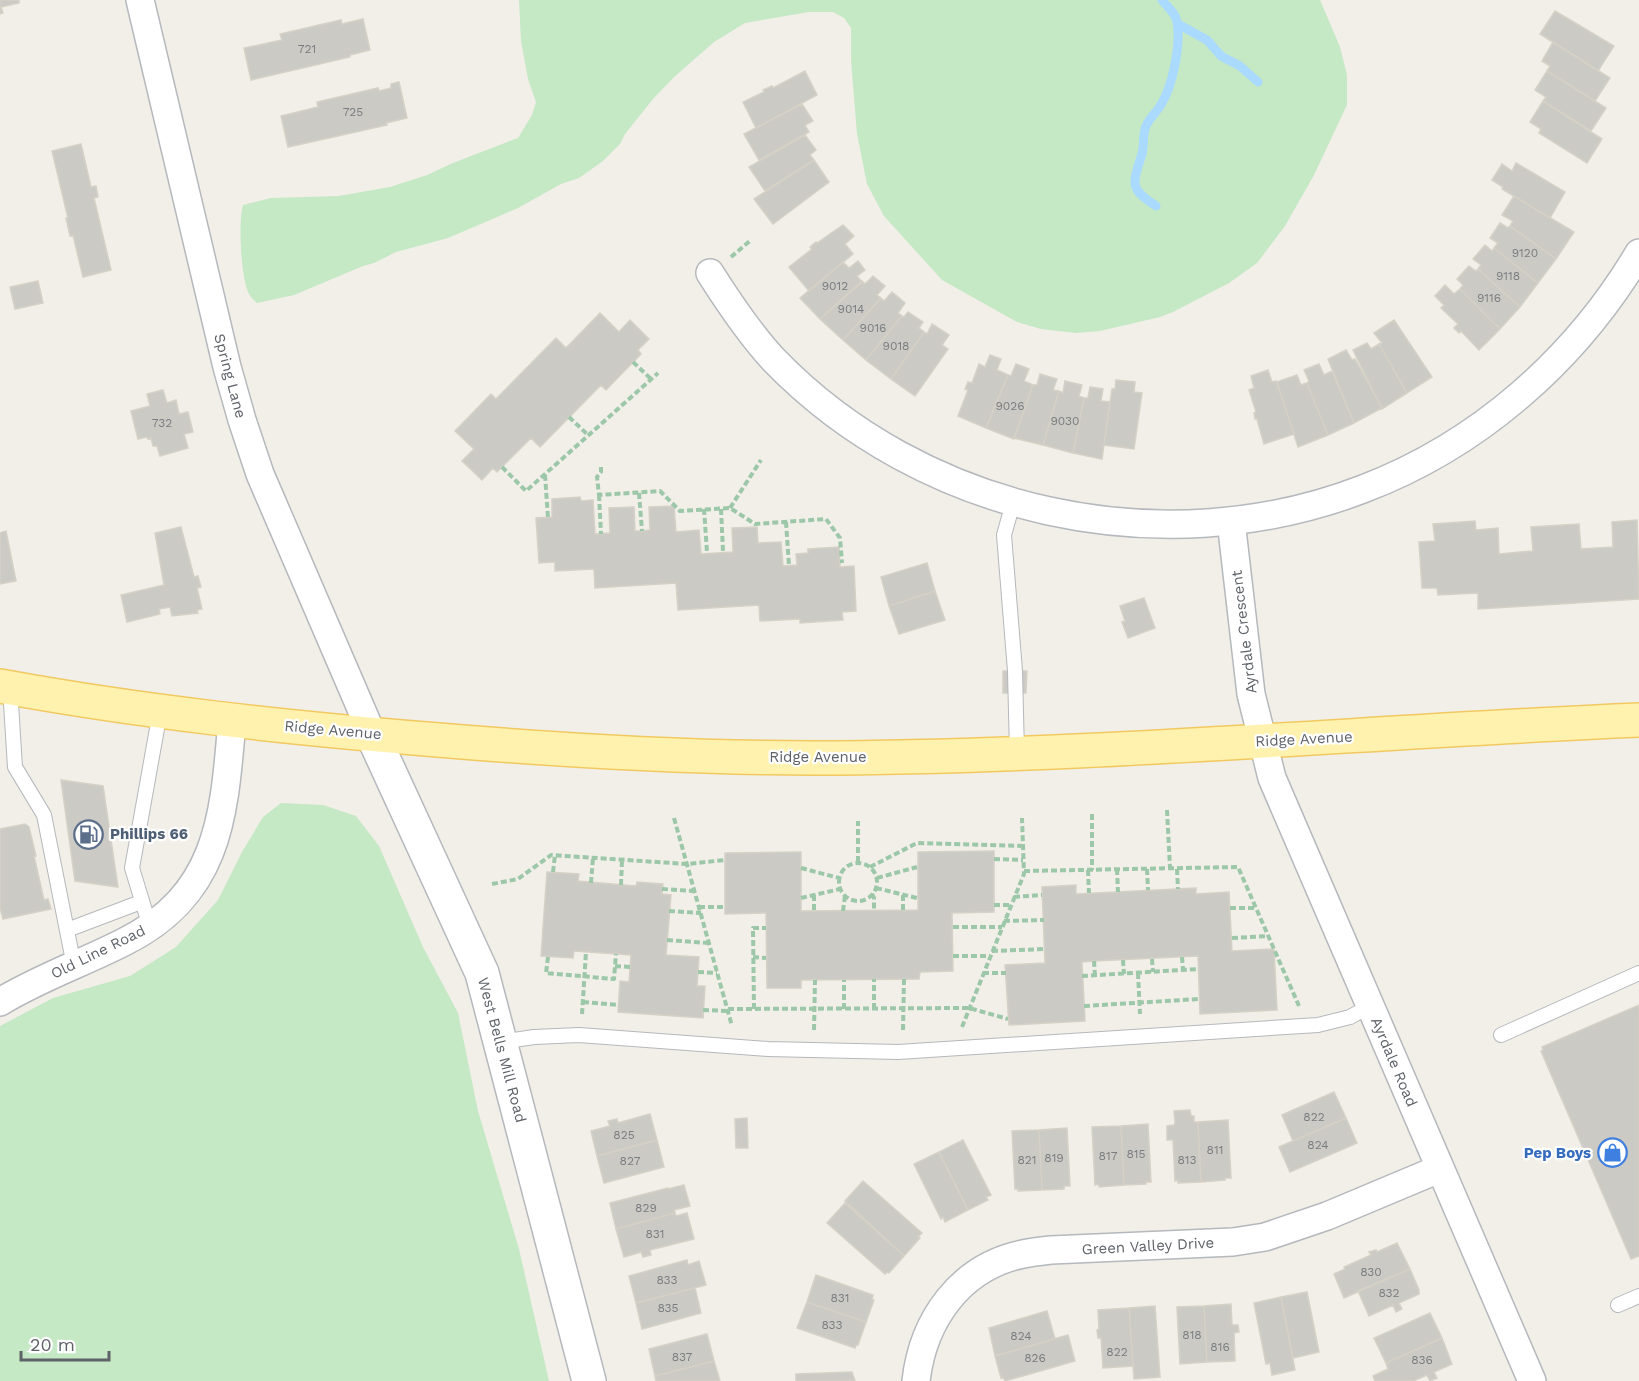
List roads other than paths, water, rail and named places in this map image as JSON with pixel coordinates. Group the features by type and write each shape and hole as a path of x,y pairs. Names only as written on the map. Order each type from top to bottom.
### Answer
{"main road":[{"name":"Ridge Avenue","path":"5,687 159,712 372,734 588,752 810,758 1017,754 1639,720"}],"street":[{"name":"Spring Lane","path":"140,0 224,356 242,420 260,474 372,734"},
{"path":"710,273 739,317 774,359 840,418 894,453 937,475 1013,503 1081,518 1162,525 1231,521 1282,513 1326,502 1365,489 1446,448 1510,404 1575,343 1607,303 1639,253"},
{"name":"Ayrdale Crescent","path":"1231,521 1251,694 1262,742"},
{"name":"Old Line Road","path":"0,1002 40,980 126,942 146,914 173,909 193,886 208,859 219,829 226,794 232,720"},
{"name":"West Bells Mill Road","path":"372,734 482,973 589,1381"},
{"name":"Ayrdale Road","path":"1262,742 1284,809 1532,1381"},
{"name":"Green Valley Drive","path":"916,1381 919,1359 927,1334 940,1311 958,1289 977,1272 999,1261 1023,1254 1051,1250 1233,1242 1265,1237 1327,1216 1439,1169"}],"lane":[{"path":"1013,503 1004,535 1015,671 1017,754"},
{"path":"5,687 15,767 44,815 74,966"},
{"path":"67,930 146,914 132,868 159,712"},
{"path":"1501,1035 1639,973"},
{"path":"501,1042 534,1037 580,1036 814,1050 879,1052 952,1050 1318,1025 1350,1017 1370,1006"},
{"path":"1618,1305 1639,1296"}],"waterway":[{"path":"1156,206 1141,195 1135,186 1135,180 1145,130 1166,95 1173,75 1177,52 1176,19 1162,0"},
{"path":"1178,24 1207,40 1221,56 1240,66 1258,82"}],"place":[{"name":"Phillips 66","path":"89,834"},
{"name":"Pep Boys","path":"1612,1153"}]}
